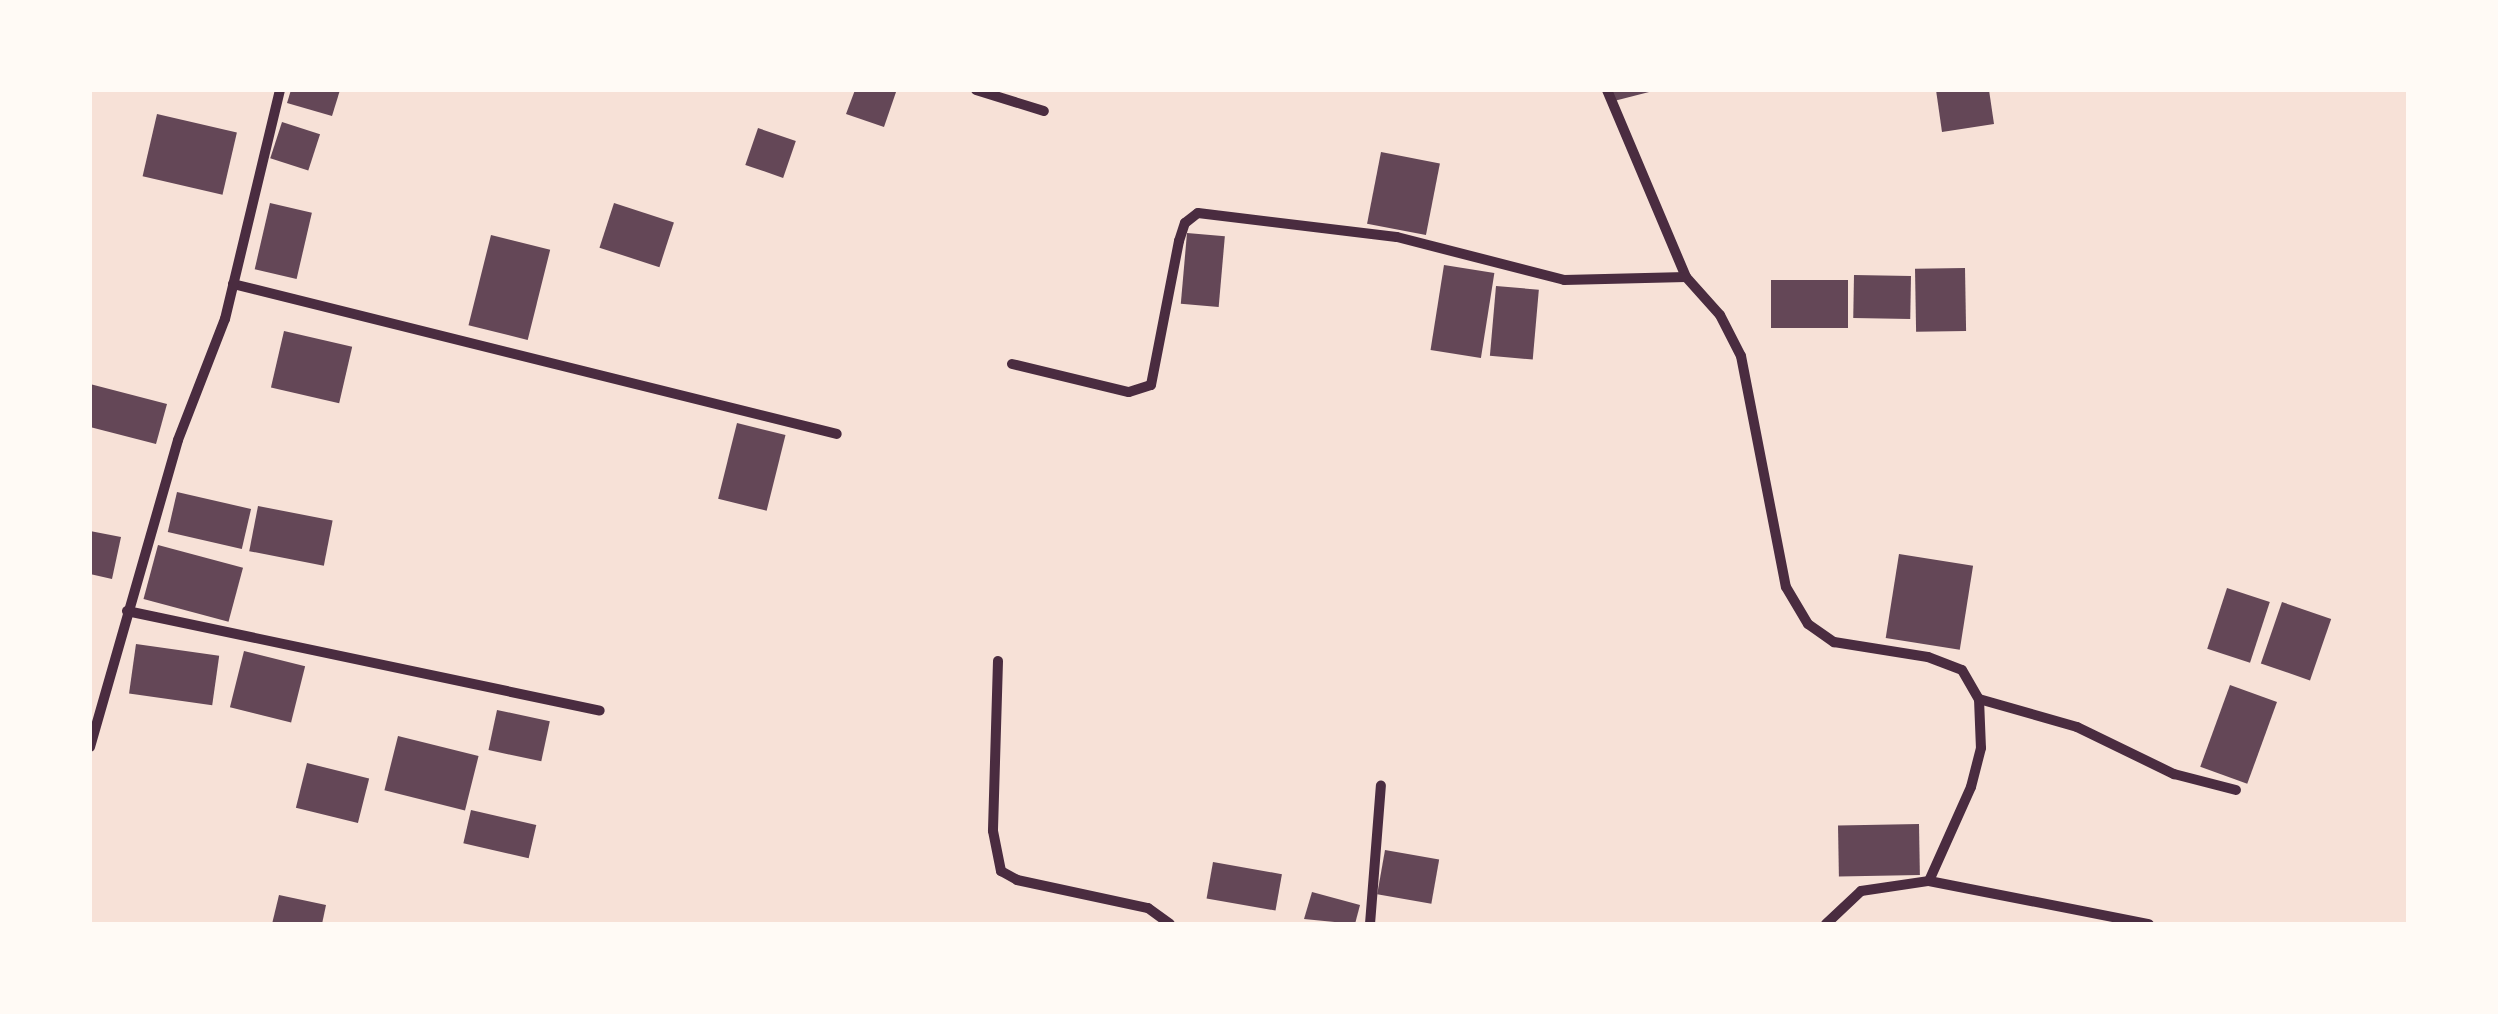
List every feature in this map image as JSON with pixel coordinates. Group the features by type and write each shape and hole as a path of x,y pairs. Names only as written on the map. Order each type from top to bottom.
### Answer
{"street":[{"path":"90,747 127,610 233,284 280,90"},
{"path":"976,90 1044,110"},
{"path":"1607,90 1686,277 1720,316 1741,356 1786,587 1808,624 1834,642 1928,657 1962,670 1979,699 1980,748 1971,786 1929,882"},
{"path":"1012,364 1129,392 1151,385 1179,241 1185,223 1198,213 1397,237 1564,280 1686,277"},
{"path":"233,284 837,434"},
{"path":"127,610 600,712"},
{"path":"998,661 993,831 1001,871 1148,908 1170,924"},
{"path":"1979,699 2077,726 2174,774 2236,790"},
{"path":"1370,924 1381,784"},
{"path":"1826,924 1861,891 1929,882 2149,924"}],"building":[{"path":"291,90 340,90 332,116 287,103"},
{"path":"855,90 896,92 884,127 846,114"},
{"path":"1612,90 1653,90 1653,91 1614,101"},
{"path":"1936,90 1989,90 1994,124 1942,132"},
{"path":"157,114 237,132 223,195 143,176"},
{"path":"282,122 320,134 308,171 270,158"},
{"path":"758,128 796,141 783,178 745,165"},
{"path":"1381,152 1440,163 1426,235 1367,224"},
{"path":"270,203 312,213 297,279 255,269"},
{"path":"614,203 674,222 659,267 599,248"},
{"path":"1187,233 1225,236 1219,307 1181,304"},
{"path":"491,235 550,250 528,340 469,325"},
{"path":"1444,265 1494,273 1481,358 1431,350"},
{"path":"1965,268 1966,331 1916,332 1915,269"},
{"path":"1854,275 1911,276 1910,319 1853,318"},
{"path":"1771,280 1848,280 1848,328 1771,328"},
{"path":"1496,286 1539,290 1533,359 1490,356"},
{"path":"284,331 352,347 339,403 271,388"},
{"path":"90,384 167,404 156,444 90,427"},
{"path":"737,423 786,435 767,511 718,499"},
{"path":"177,492 251,509 242,549 168,532"},
{"path":"258,506 333,521 324,566 249,551"},
{"path":"90,531 121,537 112,579 90,574"},
{"path":"158,545 243,568 229,622 144,599"},
{"path":"1899,554 1973,566 1960,650 1886,638"},
{"path":"2227,588 2270,602 2250,663 2207,649"},
{"path":"2282,602 2331,619 2310,680 2261,663"},
{"path":"136,644 219,656 212,705 129,694"},
{"path":"244,651 305,666 291,723 230,707"},
{"path":"2230,685 2277,702 2247,784 2200,767"},
{"path":"497,710 550,721 541,761 488,750"},
{"path":"398,736 479,756 465,810 384,790"},
{"path":"307,763 369,778 358,823 296,808"},
{"path":"471,810 536,825 529,858 463,843"},
{"path":"1919,824 1920,875 1839,876 1838,825"},
{"path":"1385,850 1439,860 1431,904 1377,894"},
{"path":"1213,862 1282,874 1276,911 1207,898"},
{"path":"1312,892 1360,905 1355,924 1304,919"},
{"path":"279,895 326,905 322,924 272,924"}]}
